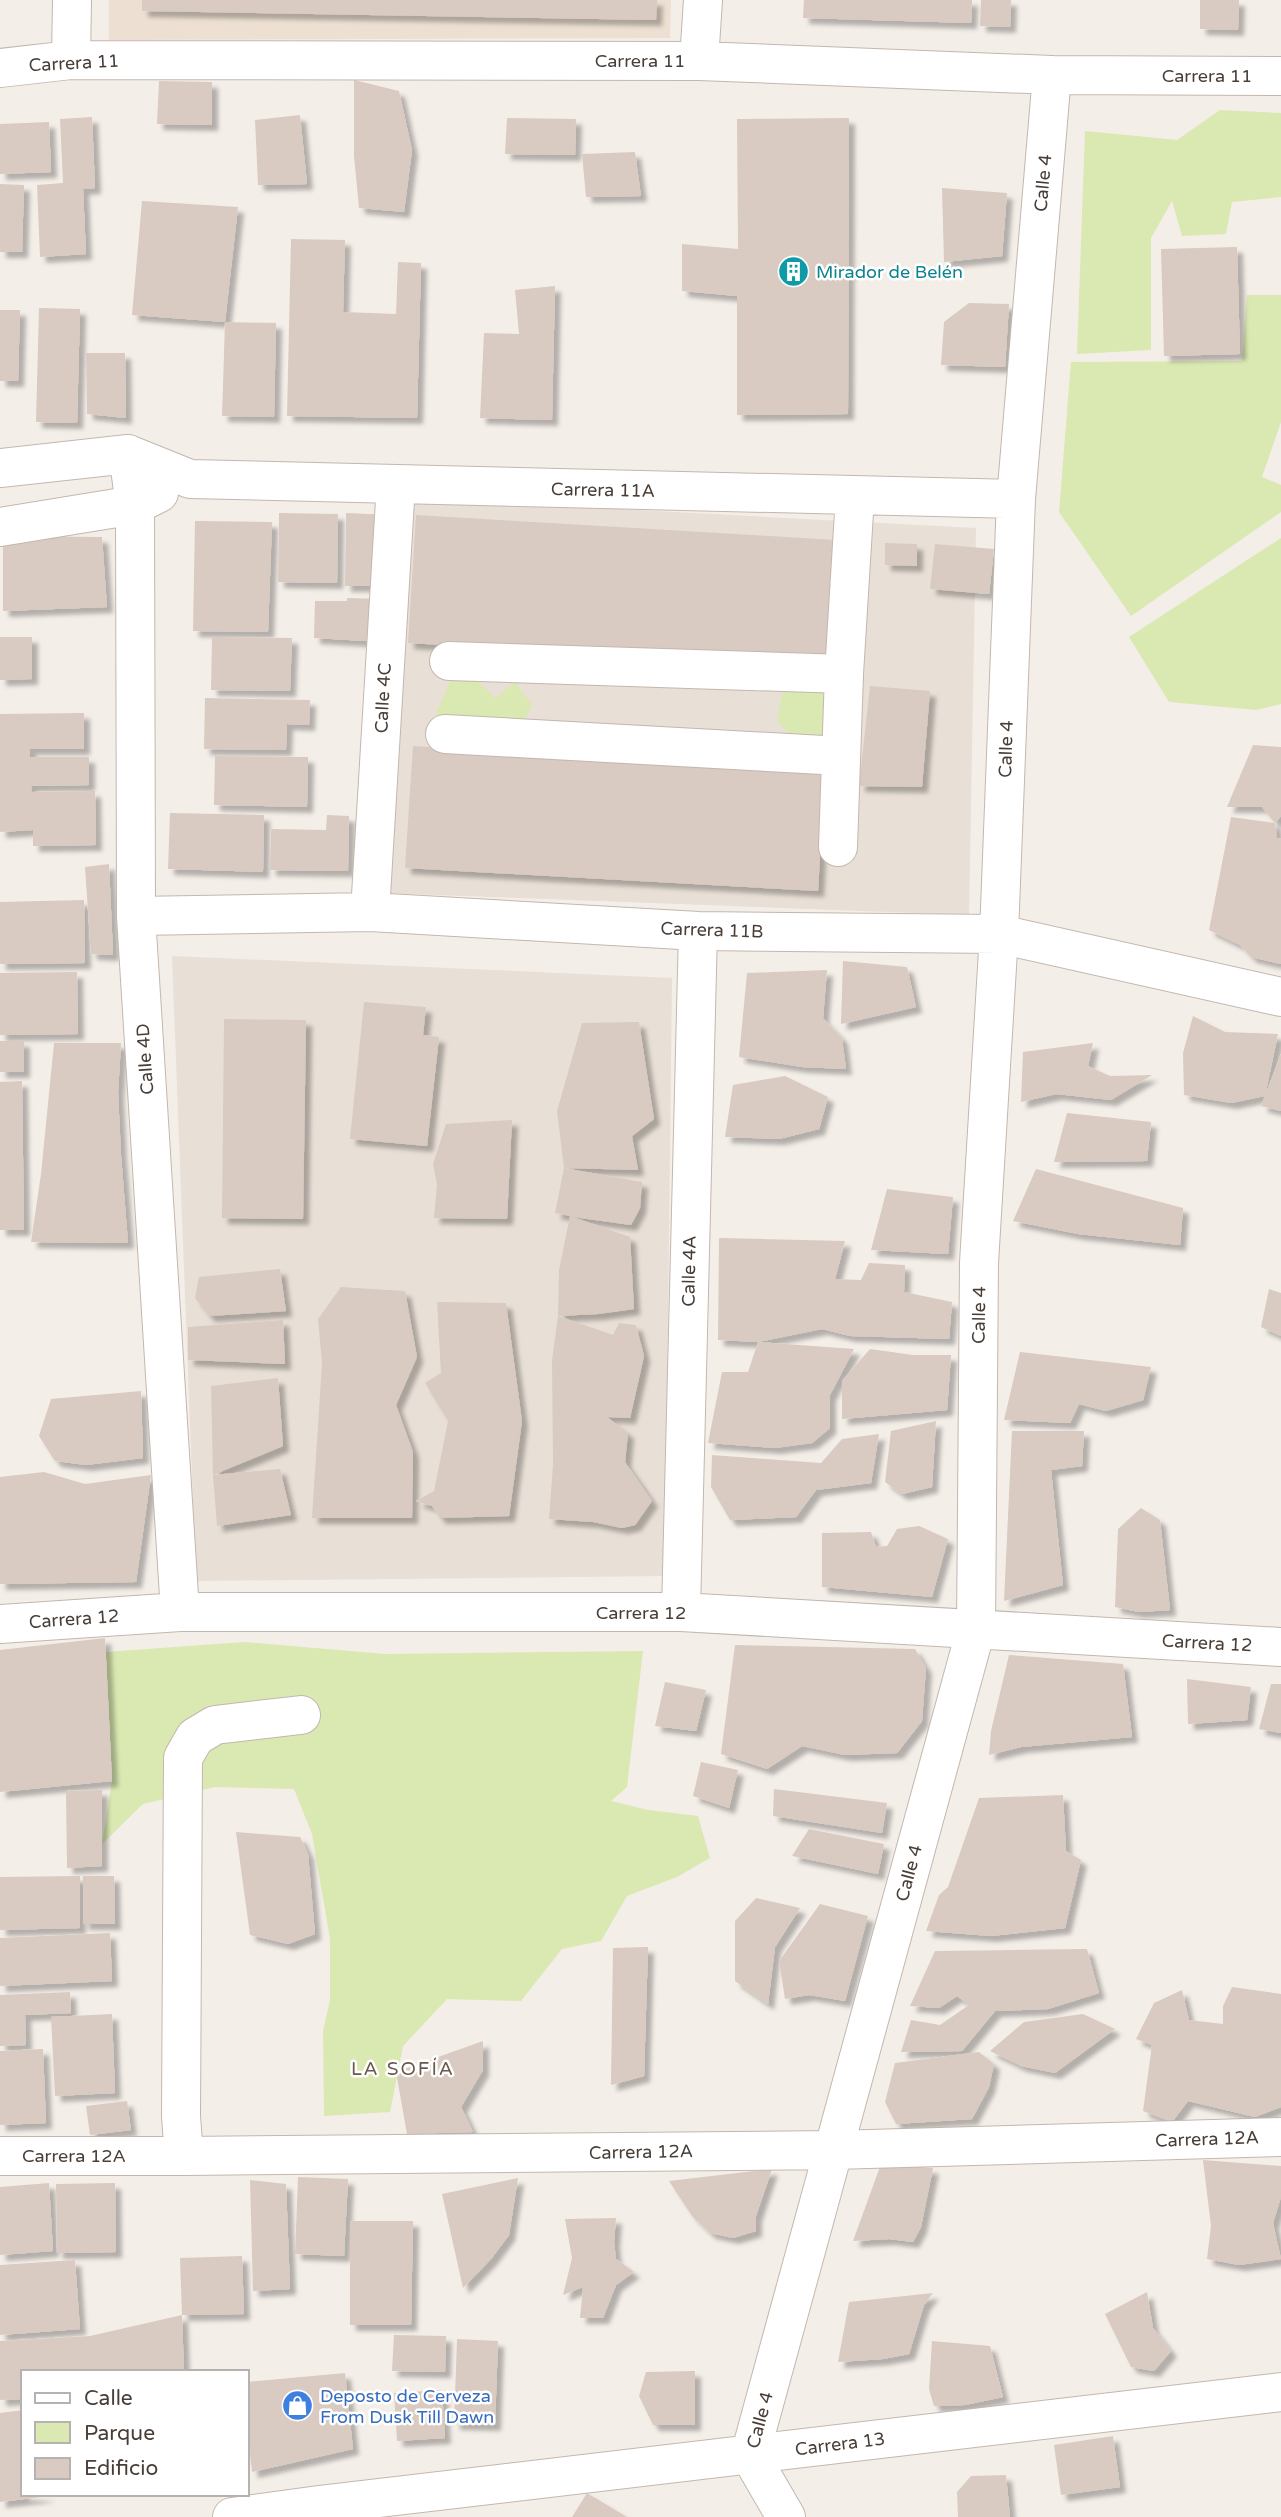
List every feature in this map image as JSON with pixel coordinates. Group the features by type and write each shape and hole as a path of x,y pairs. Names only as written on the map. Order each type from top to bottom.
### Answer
{"street":[{"path":"71,60 72,0"},
{"path":"699,61 703,0"},
{"name":"Carrera 11","path":"0,68 71,60 699,61 1052,75 1281,76"},
{"name":"Calle 4","path":"786,2517 750,2455 976,1629 979,1263 999,934 1016,499 1052,75"},
{"name":"Carrera 11A","path":"0,468 128,454 190,479 1016,499"},
{"name":"Calle 4D","path":"128,454 135,505 136,916 180,1612"},
{"name":"Carrera 11A","path":"0,527 135,505 190,479"},
{"name":"Calle 4C","path":"370,912 396,484"},
{"path":"838,848 844,674 855,496"},
{"path":"449,661 844,674"},
{"path":"445,734 841,756"},
{"name":"Carrera 11B","path":"136,916 370,912 698,931 999,934 1281,997"},
{"name":"Calle 4A","path":"681,1612 698,931"},
{"name":"Carrera 12","path":"0,1624 180,1612 681,1612 1281,1647"},
{"path":"184,2157 181,2116 183,1758 195,1737 215,1725 301,1715"},
{"name":"Carrera 12A","path":"0,2156 184,2157 834,2150 1281,2137"},
{"name":"Carrera 13","path":"232,2517 320,2511 750,2455 1281,2392"}],"shaded area":[{"path":"109,0 671,0 670,38 109,40"},
{"path":"410,498 976,528 969,915 386,893"},
{"path":"172,956 672,978 665,1576 196,1581"}],"green space":[{"path":"1220,110 1281,113 1281,197 1232,202 1226,234 1182,236 1172,201 1151,238 1151,350 1077,354 1085,131 1177,140"},
{"path":"1247,295 1281,295 1281,422 1262,477 1281,485 1281,512 1131,616 1059,512 1071,362 1242,361"},
{"path":"1281,538 1281,704 1256,710 1169,702 1129,637"},
{"path":"473,677 495,698 515,682 532,705 515,737 435,716 451,680"},
{"path":"783,688 829,691 826,740 805,750 777,721"},
{"path":"244,1642 385,1654 643,1651 627,1787 611,1801 648,1810 698,1816 710,1858 677,1877 627,1896 601,1941 562,1949 521,2001 447,1999 403,2046 390,2112 324,2116 323,2031 330,2000 330,1939 312,1834 294,1789 215,1787 143,1804 102,1844 112,1781 106,1652"}],"building":[{"path":"142,0 657,0 656,20 142,11"},
{"path":"804,0 972,0 971,23 803,18"},
{"path":"981,0 1011,0 1010,27 980,26"},
{"path":"1200,0 1239,0 1238,30 1200,29"},
{"path":"354,80 399,91 412,150 404,212 359,208 354,156"},
{"path":"159,81 212,82 212,125 157,124"},
{"path":"300,115 307,184 258,185 255,120"},
{"path":"92,117 95,188 83,189 86,254 40,257 37,185 63,183 60,119"},
{"path":"507,118 576,119 575,155 505,154"},
{"name":"Mirador de Belén","path":"849,118 848,414 737,415 737,296 682,291 682,244 738,249 737,119"},
{"path":"49,122 51,172 0,174 0,124"},
{"path":"635,152 641,196 586,197 582,154"},
{"path":"0,184 24,185 22,252 0,252"},
{"path":"942,188 1007,193 1002,256 944,262"},
{"path":"142,201 238,207 225,322 132,315"},
{"path":"291,239 345,240 343,312 396,314 398,262 421,263 417,418 287,416"},
{"path":"1237,247 1240,354 1164,356 1161,249"},
{"path":"555,286 552,420 480,418 484,333 519,334 515,290"},
{"path":"969,303 1009,304 1005,367 941,365 944,322"},
{"path":"39,308 80,309 77,423 36,422"},
{"path":"0,310 20,310 18,381 0,381"},
{"path":"225,322 276,323 274,417 222,416"},
{"path":"86,353 125,353 126,418 87,414"},
{"path":"279,513 338,514 337,583 278,582"},
{"path":"346,513 392,515 390,586 345,586"},
{"path":"416,515 836,540 827,667 408,643"},
{"path":"195,521 272,522 268,632 193,631"},
{"path":"3,536 102,537 107,607 3,611"},
{"path":"885,543 917,544 917,566 885,565"},
{"path":"935,544 994,549 989,594 930,589"},
{"path":"347,598 384,599 383,642 314,638 315,601 347,601"},
{"path":"0,637 32,637 32,679 0,680"},
{"path":"212,637 292,638 290,691 211,690"},
{"path":"870,686 930,691 922,787 859,786"},
{"path":"205,698 310,700 309,725 287,724 286,750 204,749"},
{"path":"84,713 84,749 30,749 30,757 89,757 89,785 31,786 32,792 95,791 96,845 33,846 33,830 0,832 0,714"},
{"path":"1253,745 1281,747 1281,816 1275,823 1262,807 1227,807"},
{"path":"413,746 825,769 818,891 405,868"},
{"path":"215,756 308,757 307,807 214,805"},
{"path":"170,813 264,815 263,872 168,869"},
{"path":"327,815 349,816 348,871 270,870 271,829 326,830"},
{"path":"1231,817 1275,823 1277,838 1281,839 1281,964 1251,957 1240,945 1209,930"},
{"path":"109,864 113,955 91,954 85,867"},
{"path":"84,900 85,963 0,964 0,902"},
{"path":"843,961 907,967 916,1007 841,1024"},
{"path":"827,970 823,1018 842,1038 846,1069 802,1067 739,1057 747,973"},
{"path":"77,972 78,1034 0,1035 0,973"},
{"path":"364,1002 426,1007 423,1035 439,1037 427,1146 350,1139"},
{"path":"1193,1016 1225,1032 1278,1034 1265,1096 1231,1103 1184,1095 1183,1053"},
{"path":"224,1019 306,1020 303,1219 222,1218"},
{"path":"639,1022 654,1119 632,1136 638,1170 564,1168 557,1111 582,1023"},
{"path":"0,1041 24,1041 24,1072 0,1072"},
{"path":"54,1043 121,1043 118,1093 128,1243 31,1242 41,1174"},
{"path":"1093,1043 1088,1066 1110,1076 1152,1075 1111,1100 1056,1094 1021,1102 1023,1052"},
{"path":"1281,1054 1281,1111 1261,1106"},
{"path":"785,1076 828,1097 819,1129 779,1139 725,1137 733,1085"},
{"path":"22,1081 24,1230 0,1230 0,1082"},
{"path":"1067,1113 1151,1122 1147,1161 1054,1162"},
{"path":"512,1120 507,1219 434,1218 437,1184 433,1164 446,1124"},
{"path":"564,1168 642,1182 640,1208 631,1225 573,1217 630,1237 634,1309 558,1316 559,1270 570,1216 555,1213"},
{"path":"1036,1169 1183,1208 1180,1245 1078,1234 1013,1221"},
{"path":"887,1189 953,1197 948,1254 871,1250"},
{"path":"719,1238 845,1241 835,1279 861,1280 869,1263 905,1265 904,1292 952,1302 949,1339 850,1336 822,1329 758,1342 718,1340"},
{"path":"280,1269 286,1311 209,1316 195,1298 199,1277"},
{"path":"341,1287 405,1291 417,1357 396,1405 413,1452 412,1518 312,1518 322,1363 318,1319"},
{"path":"1269,1289 1281,1293 1281,1336 1261,1327"},
{"path":"437,1302 506,1303 522,1421 509,1516 440,1518 432,1506 416,1501 434,1491 448,1421 425,1383 441,1373"},
{"path":"558,1316 613,1335 619,1323 636,1325 644,1356 630,1418 607,1417 628,1433 625,1462 652,1501 635,1525 622,1528 593,1522 549,1519 553,1465 552,1360"},
{"path":"283,1320 285,1364 188,1360 188,1327"},
{"path":"758,1342 854,1349 830,1395 830,1428 812,1443 775,1448 708,1443 722,1372 748,1372"},
{"path":"870,1349 913,1355 951,1355 947,1410 842,1419 842,1381"},
{"path":"1020,1352 1151,1367 1143,1400 1106,1411 1079,1404 1070,1423 1004,1420"},
{"path":"278,1378 283,1446 213,1475 211,1386"},
{"path":"141,1391 143,1458 86,1465 55,1461 39,1436 51,1399"},
{"path":"936,1421 932,1487 902,1494 885,1482 891,1431"},
{"path":"1012,1431 1084,1431 1082,1466 1051,1470 1063,1585 1004,1601"},
{"path":"879,1434 871,1483 816,1490 796,1517 730,1520 711,1487 712,1455 821,1463 842,1439"},
{"path":"280,1469 291,1515 217,1526 213,1475"},
{"path":"44,1472 85,1484 151,1475 136,1582 0,1584 0,1477"},
{"path":"1141,1508 1160,1520 1170,1610 1139,1612 1115,1607 1118,1529"},
{"path":"919,1526 948,1539 932,1597 822,1587 822,1533 871,1532 876,1547 887,1546 897,1529"},
{"path":"105,1638 112,1781 0,1792 0,1650"},
{"path":"735,1645 915,1649 926,1668 922,1721 897,1753 845,1755 802,1746 767,1769 721,1754"},
{"path":"1009,1655 1123,1664 1132,1737 1021,1747 989,1755 991,1731"},
{"path":"1187,1679 1251,1687 1247,1720 1188,1724"},
{"path":"665,1682 706,1690 696,1731 655,1726"},
{"path":"1271,1684 1281,1684 1281,1733 1259,1729"},
{"path":"701,1762 738,1770 729,1808 693,1796"},
{"path":"774,1789 887,1803 882,1833 773,1816"},
{"path":"102,1790 102,1866 67,1868 66,1791"},
{"path":"1063,1795 1066,1851 1081,1860 1065,1928 991,1936 926,1931 939,1895 948,1887 979,1798"},
{"path":"809,1829 884,1844 878,1874 792,1856"},
{"path":"236,1832 300,1837 308,1854 315,1934 288,1944 250,1935"},
{"path":"80,1876 80,1928 0,1930 0,1877"},
{"path":"83,1876 114,1876 115,1924 83,1924"},
{"path":"756,1898 800,1908 775,1947 768,2004 735,1981 735,1921"},
{"path":"820,1904 868,1916 845,2001 809,1995 785,1999 779,1961"},
{"path":"110,1933 112,1981 0,1986 0,1938"},
{"path":"648,1947 644,2076 611,2085 613,1948"},
{"path":"1087,1949 1099,1993 1048,2009 995,2011 962,2051 901,2052 911,2020 940,2025 969,2005 957,1996 939,2008 910,2006 935,1951"},
{"path":"1232,1987 1281,1994 1281,2107 1255,2117 1188,2101 1172,2122 1143,2111 1152,2045 1136,2039 1154,2003 1182,1990 1189,2020 1223,2024 1223,2006"},
{"path":"70,1992 71,2013 25,2015 26,2045 0,2046 0,1995"},
{"path":"112,2014 115,2093 55,2096 51,2017"},
{"path":"1083,2014 1115,2029 1055,2073 1021,2066 990,2051 1024,2022"},
{"path":"483,2041 483,2070 461,2107 473,2132 407,2134 396,2072"},
{"path":"43,2049 46,2123 0,2125 0,2051"},
{"path":"979,2052 994,2064 989,2087 972,2119 896,2124 885,2102 895,2063"},
{"path":"127,2101 131,2130 90,2135 86,2106"},
{"path":"1203,2160 1281,2166 1281,2197 1273,2223 1281,2259 1239,2265 1207,2259 1211,2226"},
{"path":"881,2164 933,2168 921,2227 913,2242 889,2239 853,2241"},
{"path":"772,2169 756,2216 756,2231 733,2238 710,2233 692,2216 669,2181"},
{"path":"298,2177 348,2179 344,2256 295,2254"},
{"path":"518,2178 509,2235 491,2259 463,2288 442,2194"},
{"path":"250,2180 286,2184 290,2289 253,2291"},
{"path":"49,2183 53,2251 0,2255 0,2187"},
{"path":"115,2183 116,2252 57,2253 56,2184"},
{"path":"616,2218 616,2259 634,2272 616,2285 603,2318 580,2318 583,2287 563,2295 572,2258 565,2219"},
{"path":"350,2221 413,2221 411,2325 350,2325"},
{"path":"242,2256 244,2314 182,2315 180,2258"},
{"path":"75,2260 80,2329 0,2335 0,2265"},
{"path":"1147,2292 1153,2328 1171,2351 1154,2371 1131,2367 1105,2314"},
{"path":"933,2293 924,2305 909,2354 838,2362 849,2302"},
{"path":"182,2315 184,2370 21,2370 21,2399 0,2400 0,2341 90,2336"},
{"path":"394,2335 446,2336 445,2372 392,2371"},
{"path":"457,2339 498,2341 495,2425 454,2424"},
{"path":"932,2341 990,2346 1003,2397 965,2405 934,2406 929,2389"},
{"path":"695,2371 695,2425 653,2425 639,2396 646,2372"},
{"name":"Deposto de Cerveza From Dusk Till Dawn","path":"345,2373 353,2449 252,2472 248,2438 248,2382"},
{"path":"442,2390 445,2438 397,2441 394,2393"},
{"path":"21,2410 21,2496 50,2496 0,2502 0,2413"},
{"path":"1113,2436 1120,2487 1061,2495 1054,2445"},
{"path":"1006,2475 1010,2517 958,2517 957,2492 971,2476"},
{"path":"587,2493 627,2517 572,2517"}],"place":[{"name":"Mirador de Belén","path":"793,272"},
{"name":"Deposto de Cerveza From Dusk Till Dawn","path":"297,2406"}],"district":[{"name":"LA SOFÍA","path":"403,2069"}]}
